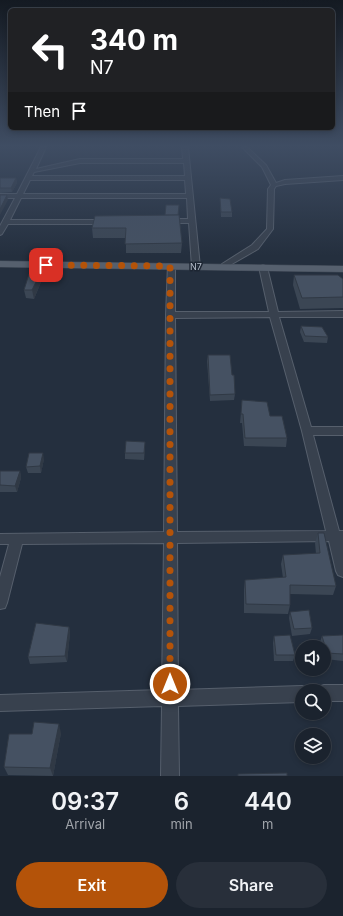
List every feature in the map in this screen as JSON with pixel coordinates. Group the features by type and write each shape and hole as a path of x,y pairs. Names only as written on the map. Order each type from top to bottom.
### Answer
{"main road":[{"name":"N7","path":"0,264 343,268"}],"street":[{"path":"0,233 25,183"},
{"path":"189,183 196,267"},
{"path":"225,266 255,247 270,229 271,189 274,185 281,183"},
{"path":"0,196 190,196"},
{"path":"161,222 192,221"},
{"path":"6,222 114,222"},
{"path":"170,266 170,776"},
{"path":"263,267 274,314 338,536 343,571"},
{"path":"170,315 343,314"},
{"path":"307,432 343,431"},
{"path":"0,539 338,536"},
{"path":"0,603 17,539"},
{"path":"331,693 343,693"},
{"path":"0,703 295,694"}],"building":[{"path":"0,183 13,183 11,188 0,188"},
{"path":"0,195 7,195 0,209"},
{"path":"220,198 230,199 232,212 221,212"},
{"path":"166,205 179,205 178,215 165,215"},
{"path":"179,215 182,243 125,244 126,228 92,228 95,216"},
{"path":"29,274 40,274 32,290 24,290"},
{"path":"294,275 338,275 343,279 343,297 302,298"},
{"path":"301,326 322,327 328,337 305,336"},
{"path":"208,355 230,355 232,375 234,375 235,394 210,395"},
{"path":"242,400 267,402 270,416 282,416 287,438 245,438 243,414 241,414"},
{"path":"126,441 145,442 144,453 125,453"},
{"path":"29,453 43,453 40,466 26,467"},
{"path":"0,471 20,471 15,486 0,485"},
{"path":"318,533 324,533 336,586 290,585 290,605 246,604 245,580 286,577 283,555 320,553"},
{"path":"309,610 312,628 294,629 290,612"},
{"path":"36,623 69,627 65,656 28,657"},
{"path":"290,635 295,655 276,655 274,636"},
{"path":"343,635 343,654 331,653 331,640 323,640 322,636"},
{"path":"34,722 59,724 50,768 4,767 9,734 32,734"},
{"path":"287,773 287,776 238,776 238,774"}],"route":[{"path":"46,265 170,266 170,684"}]}
